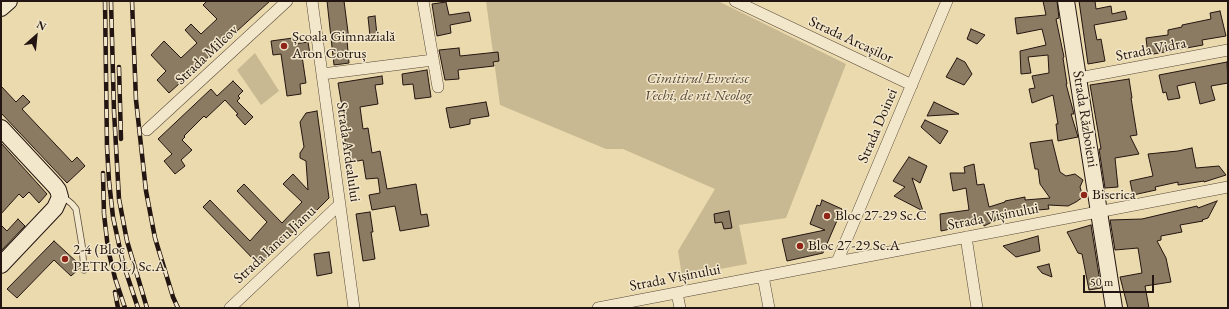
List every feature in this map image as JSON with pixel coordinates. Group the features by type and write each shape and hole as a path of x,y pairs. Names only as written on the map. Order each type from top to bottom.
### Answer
{"street":[{"path":"1,8 9,1"},
{"name":"Strada Milcov","path":"147,130 287,1"},
{"name":"Strada Ardealului","path":"312,1 354,308"},
{"path":"423,1 438,87"},
{"name":"Strada Arcașilor","path":"735,1 912,85"},
{"name":"Strada Doinei","path":"837,262 947,1"},
{"name":"Strada Războieni","path":"1066,1 1114,308"},
{"name":"Strada Vidra","path":"1078,78 1228,50"},
{"path":"322,74 433,60"},
{"path":"1,128 55,186 60,197 55,208 1,265"},
{"name":"Strada Vișinului","path":"598,308 1228,187"},
{"name":"Strada Iancu Jianu","path":"230,308 340,204"},
{"path":"966,237 977,308"},
{"path":"763,276 769,308"},
{"path":"677,293 680,308"}],"lane":[{"path":"60,197 66,199 76,210 82,244 84,270"}],"green space":[{"name":"Cimitirul Evreiesc Vechi, de rit Neolog","path":"486,1 718,1 846,64 786,218 739,225 747,264 682,276 678,251 715,189 623,149 606,149 500,105"},
{"path":"255,53 279,91 261,105 237,70"}],"building":[{"path":"207,1 270,1 169,93 157,80 166,71 151,55 164,41 181,58 197,43 185,30 191,24 201,34 217,19 203,5"},
{"path":"327,1 344,1 349,40 347,40 349,63 334,65"},
{"path":"1043,1 1057,1 1059,18 1056,19 1064,57 1066,84 1074,114 1071,114 1078,137 1058,141 1056,124 1058,124 1053,95 1032,103 1029,89 1035,88 1032,76 1049,73 1048,55 1028,57 1031,73 1021,74 1020,51 1046,45 1042,29 1017,34 1015,18 1046,15"},
{"path":"1079,1 1095,1 1096,9 1111,6 1112,14 1125,11 1127,19 1094,25 1097,40 1101,39 1105,61 1088,64"},
{"path":"446,2 449,15 469,12 471,21 450,25 451,33 437,36 432,4"},
{"path":"1220,11 1226,36 1202,40 1203,45 1148,55 1146,38 1168,35 1168,30 1182,27 1182,25 1211,19 1210,13"},
{"path":"375,16 377,35 370,36 368,17"},
{"path":"971,29 985,35 977,44 967,39"},
{"path":"293,38 294,44 308,42 310,54 302,56 306,83 300,84 301,94 287,96 281,54 273,55 271,41"},
{"path":"459,48 460,56 498,52 499,61 493,62 494,66 458,70 459,79 445,80 439,50"},
{"path":"957,58 965,62 972,74 964,85 946,77"},
{"path":"1227,62 1228,83 1211,86 1215,100 1200,104 1195,82 1177,86 1180,98 1168,100 1166,92 1163,93 1159,75"},
{"path":"427,70 431,97 415,99 413,84 403,85 402,74"},
{"path":"382,76 383,84 375,85 378,104 360,107 363,129 368,128 372,153 380,151 387,189 416,184 421,215 427,214 429,226 400,231 395,206 372,210 369,195 380,193 378,178 366,179 363,160 352,162 350,149 346,150 344,132 346,131 338,83"},
{"path":"1129,79 1137,135 1130,136 1139,154 1115,158 1118,187 1105,188 1099,149 1101,149 1090,85"},
{"path":"233,81 243,91 238,96 240,98 237,101 253,117 245,125 236,115 238,114 225,100 206,118 204,116 184,136 185,137 182,140 192,150 181,160 185,166 175,174 164,161 172,154 158,139 211,89 217,96"},
{"path":"1,86 16,102 23,95 30,102 22,109 72,162 77,157 85,166 67,183 1,113"},
{"path":"486,102 489,116 470,119 470,124 450,128 446,108"},
{"path":"934,102 959,114 927,116"},
{"path":"317,111 329,198 259,265 203,207 210,200 250,241 267,222 237,191 244,184 282,223 302,202 283,184 293,174 308,190 306,161 300,158 300,153 304,147 300,122 306,113"},
{"path":"925,120 948,131 940,144 921,127"},
{"path":"1052,140 1060,172 1066,176 1075,174 1083,180 1080,187 1083,197 1068,206 1048,205 1049,209 1027,211 1028,213 1006,218 1006,215 984,226 983,222 941,231 940,214 969,210 966,188 953,191 950,173 965,173 964,167 974,164 977,185 984,184 989,207 1005,201 1025,197 1025,200 1050,198 1040,184 1038,169 1035,169 1030,143"},
{"path":"1,143 47,194 39,203 29,192 23,198 19,194 1,214"},
{"path":"1192,148 1196,168 1219,166 1226,175 1204,182 1178,185 1178,182 1155,187 1156,190 1133,195 1130,181 1153,176 1148,154"},
{"path":"909,157 927,166 920,183 912,178 923,211 894,196 905,187 893,181"},
{"path":"822,200 842,209 823,253 787,261 782,239 825,230 810,224 817,205 820,206"},
{"path":"1217,201 1208,218 1202,220 1203,221 1180,225 1182,232 1161,236 1161,240 1157,241 1166,258 1171,282 1145,286 1149,308 1128,308 1120,277 1142,273 1138,248 1115,250 1110,220 1142,219 1197,206 1198,208"},
{"path":"729,211 732,228 724,229 722,222 715,223 714,214"},
{"path":"370,212 375,259 363,261 356,214"},
{"path":"18,219 25,226 1,251 1,225 7,231"},
{"path":"1091,225 1101,288 1089,290 1082,254 1078,253 1067,232"},
{"path":"1038,236 1040,251 1016,257 1003,246"},
{"path":"54,241 79,264 80,268 71,276 54,260 17,298 7,289"},
{"path":"329,252 332,273 317,276 314,254"},
{"path":"1049,264 1052,277 1042,273 1037,267"}],"railway":[{"path":"105,1 107,147 109,181 113,217 123,263 138,308"},
{"path":"111,1 114,111 119,199 127,241 147,308"},
{"path":"132,1 136,100 146,191 155,238 173,297 178,308"},
{"path":"119,67 121,139"},
{"path":"103,173 104,214 108,249 115,278 125,308"},
{"path":"115,292 118,308"}],"place":[{"name":"Școala Gimnazială Aron Cotruș","path":"284,46"},
{"name":"Biserica","path":"1084,195"},
{"name":"Bloc 27-29 Sc.C","path":"827,216"},
{"name":"Bloc 27-29 Sc.A","path":"800,246"},
{"name":"2-4 (Bloc PETROL) Sc.A","path":"65,259"}]}
